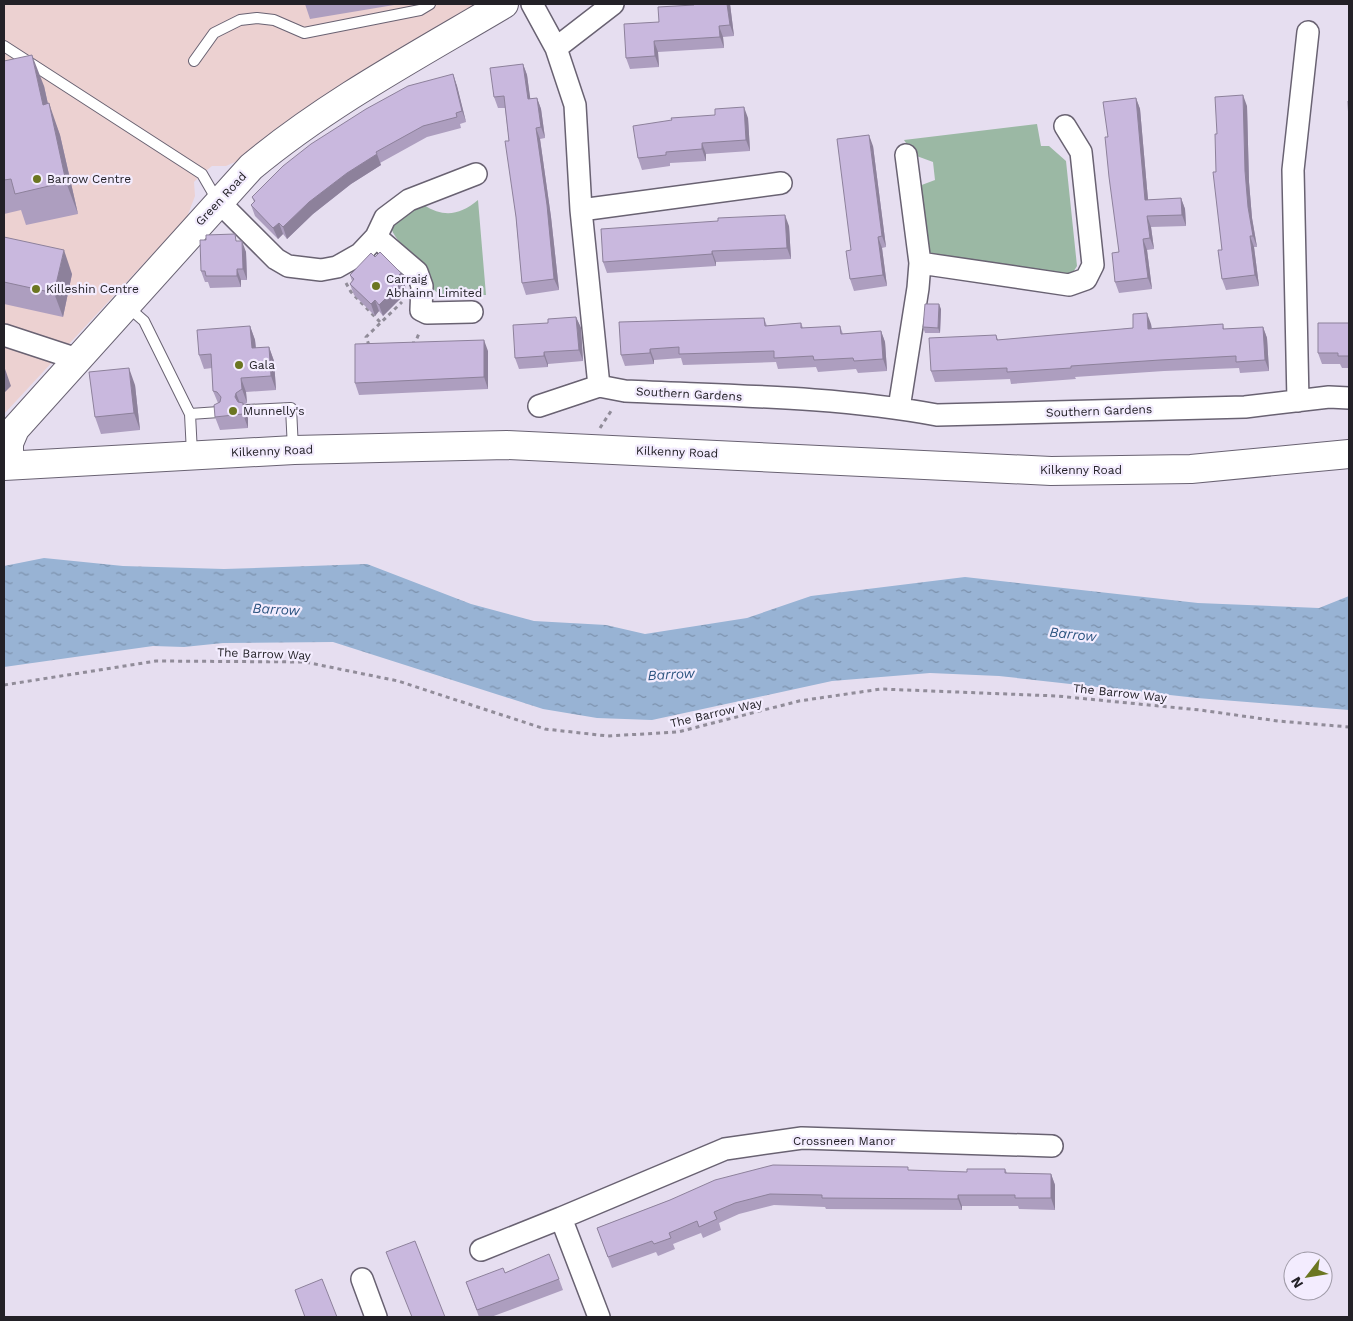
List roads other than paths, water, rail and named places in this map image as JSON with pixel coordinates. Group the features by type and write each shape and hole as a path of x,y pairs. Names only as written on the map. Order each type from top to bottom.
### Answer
{"main road":[{"name":"Green Road","path":"6,465 9,444 15,429 218,201 251,167 290,134 366,86 504,4"},
{"name":"Kilkenny Road","path":"6,465 294,450 507,446 1051,471 1191,468 1349,454"}],"street":[{"path":"532,4 556,48 575,105 581,210 599,386"},
{"path":"556,48 613,4"},
{"path":"1298,401 1293,170 1308,32"},
{"path":"920,264 1069,285 1086,279 1093,265 1081,152 1066,126"},
{"path":"900,408 920,264 906,155"},
{"path":"218,201 276,259 288,266 321,270 338,267 360,254 376,237 384,218 409,200 476,174"},
{"path":"581,210 781,183"},
{"path":"376,237 417,272 422,286 421,310 427,313 472,312"},
{"path":"4,335 77,359"},
{"name":"Southern Gardens","path":"539,406 599,386 625,391 821,400 900,408 937,415 1245,407 1329,397 1349,398"},
{"name":"Crossneen Manor","path":"481,1250 725,1149 802,1138 1052,1146"},
{"path":"561,1218 599,1317"},
{"path":"362,1279 376,1317"}],"lane":[{"path":"194,61 214,33 240,20 257,18 274,20 304,33 420,10 430,4"},
{"path":"4,46 202,174 218,201"},
{"path":"19,68 40,69"},
{"path":"126,304 144,320 190,414 192,454"},
{"path":"247,410 291,408 294,450"},
{"path":"190,414 219,412"}],"water":[{"name":"Barrow","path":"44,558 123,566 224,569 367,564 471,604 534,621 606,625 645,634 747,618 811,596 965,577 1198,603 1319,608 1349,596 1349,710 1197,698 999,676 930,673 832,681 652,720 597,718 543,709 333,642 223,643 184,647 153,646 4,667 4,566"}],"place":[{"name":"Barrow Centre","path":"37,179"},
{"name":"Carraig Abhainn Limited","path":"376,286"},
{"name":"Killeshin Centre","path":"36,289"},
{"name":"Gala","path":"239,365"},
{"name":"Munnelly's","path":"233,411"}]}
